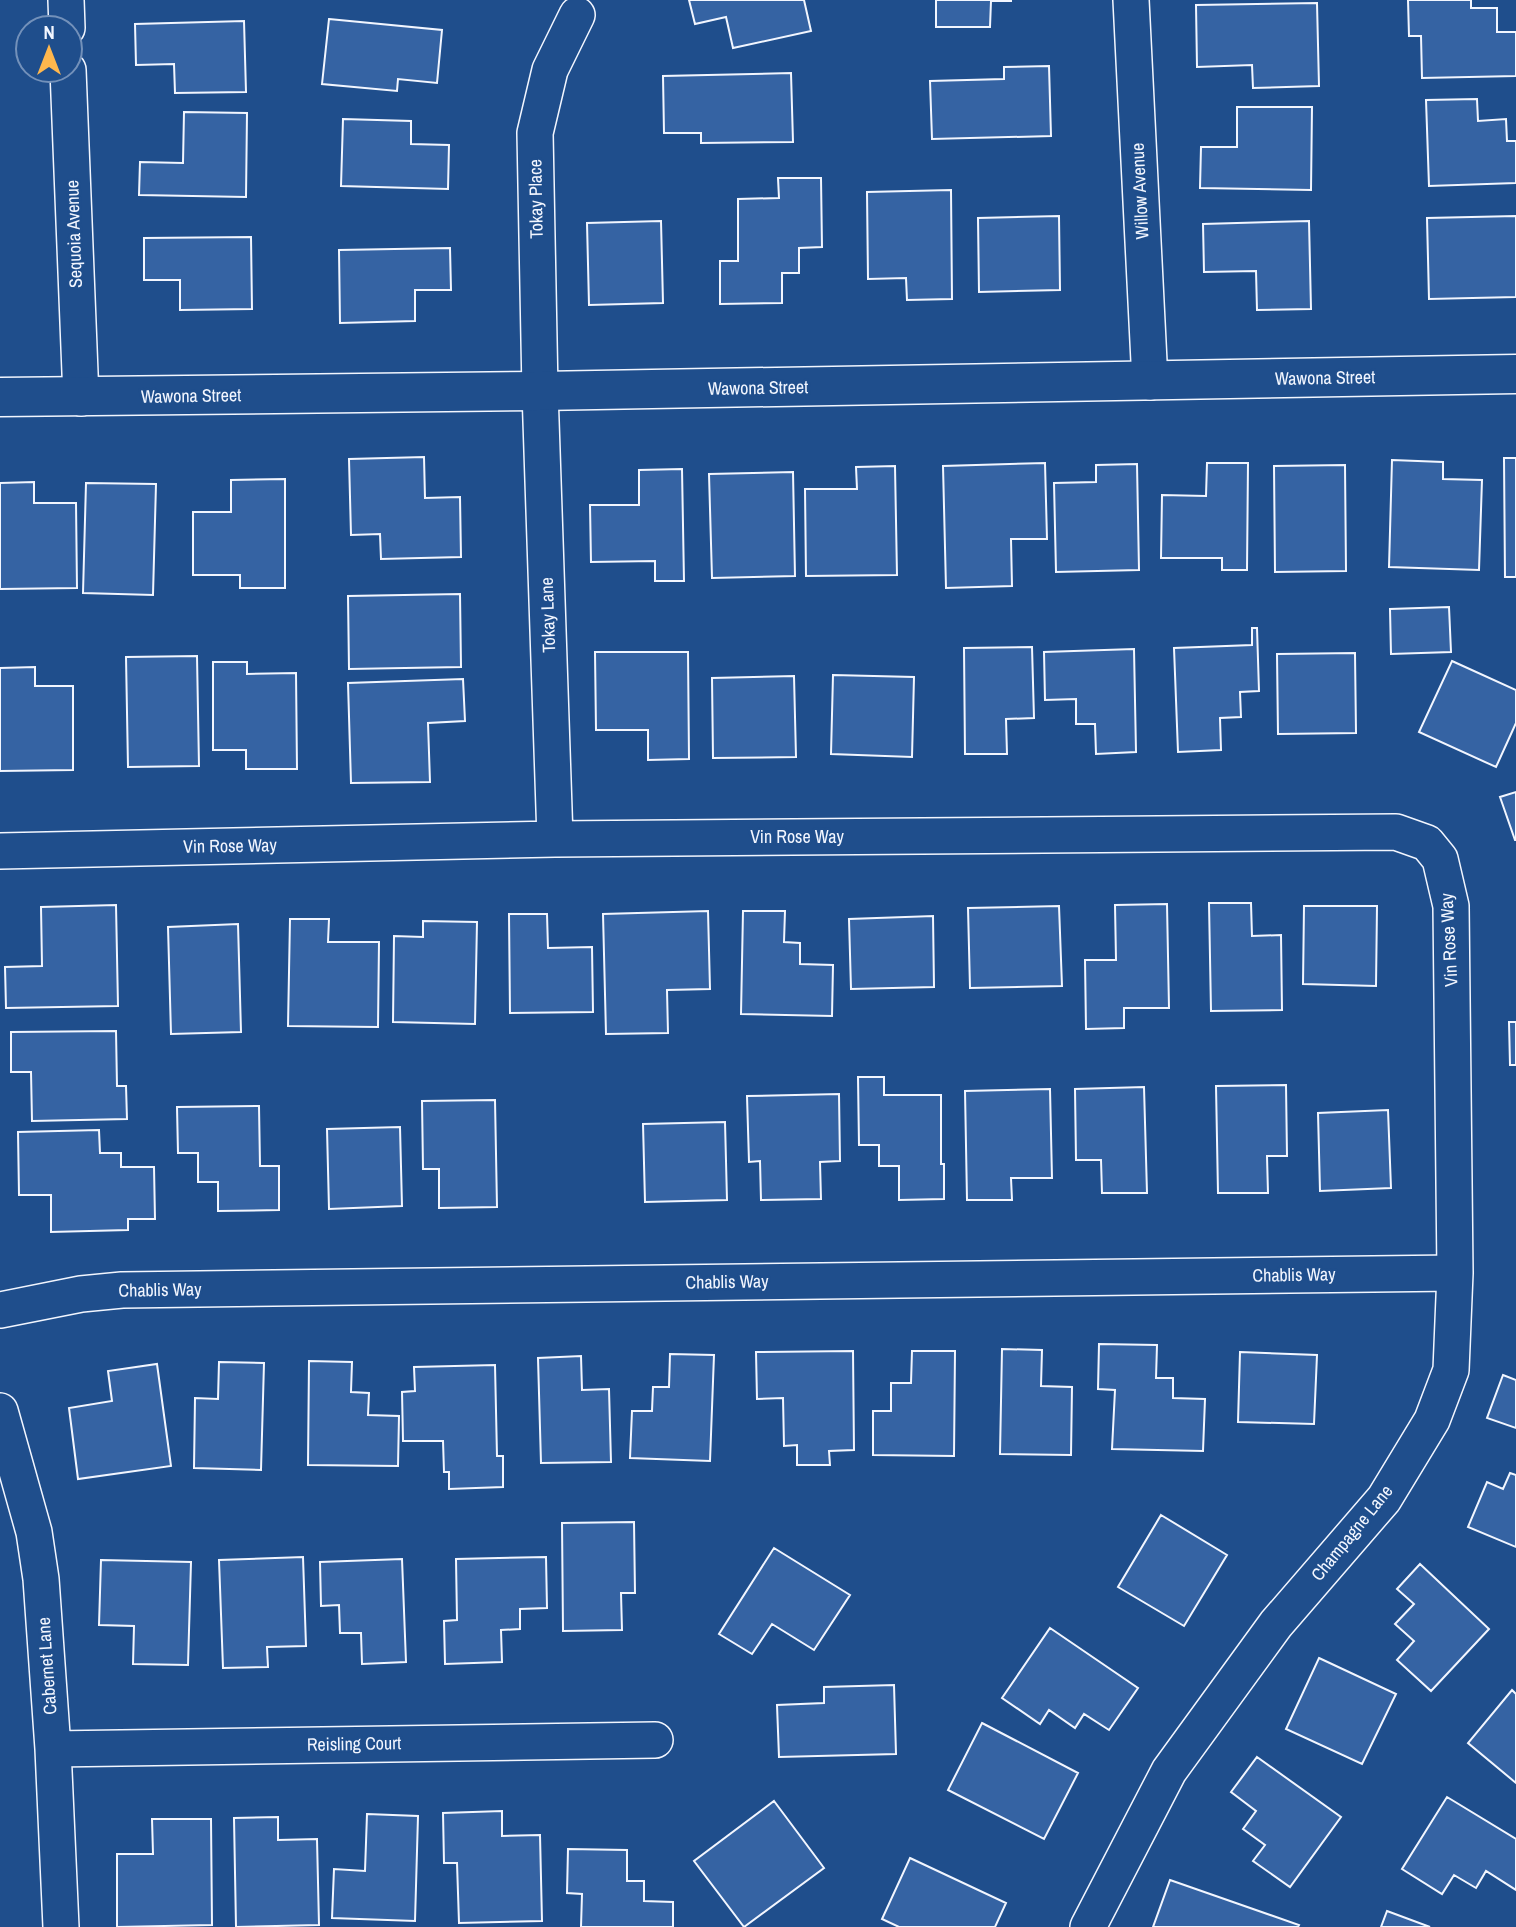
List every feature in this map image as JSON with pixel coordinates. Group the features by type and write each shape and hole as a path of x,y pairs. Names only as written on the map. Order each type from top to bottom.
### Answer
{"street":[{"name":"Willow Avenue","path":"1131,0 1150,382"},
{"name":"Tokay Place","path":"540,391 535,133 550,70 577,15"},
{"name":"Sequoia Avenue","path":"69,84 81,397"},
{"name":"Wawona Street","path":"0,397 1150,382 1516,374"},
{"name":"Tokay Lane","path":"540,391 555,839"},
{"name":"Vin Rose Way","path":"0,851 555,839 1396,832 1427,843 1440,859 1451,906 1452,1001"},
{"name":"Champagne Lane","path":"1088,1927 1169,1771 1276,1624 1384,1499 1432,1420 1451,1370 1455,1273 1452,1001"},
{"name":"Chablis Way","path":"0,1310 81,1293 122,1290 1455,1273"},
{"name":"Cabernet Lane","path":"0,1411 34,1532 40,1567 53,1749 61,1927"},
{"name":"Reisling Court","path":"53,1749 655,1740"}],"building":[{"path":"689,0 804,0 811,31 733,48 726,17 695,24"},
{"path":"936,0 1011,1 991,1 990,27 936,27"},
{"path":"1408,0 1471,0 1471,8 1497,8 1497,32 1516,32 1516,76 1422,78 1421,36 1409,36"},
{"path":"1317,3 1319,86 1253,88 1252,65 1197,67 1196,5"},
{"path":"329,19 442,30 437,83 398,79 397,91 322,84"},
{"path":"244,21 246,92 175,93 174,64 136,65 135,24"},
{"path":"1049,66 1051,136 932,139 930,81 1004,79 1004,67"},
{"path":"791,73 793,142 701,143 701,133 664,133 663,76"},
{"path":"1477,99 1478,121 1506,119 1507,141 1516,141 1516,183 1429,186 1426,100"},
{"path":"1237,107 1312,107 1311,190 1200,188 1201,147 1237,147"},
{"path":"184,112 247,113 246,197 139,195 140,162 183,163"},
{"path":"343,119 411,121 411,144 449,145 448,189 341,186"},
{"path":"778,178 821,178 822,247 799,248 799,273 782,273 782,303 720,304 720,261 738,261 738,199 779,198"},
{"path":"951,190 952,299 907,300 906,278 868,279 867,192"},
{"path":"1059,216 1060,290 979,292 978,218"},
{"path":"1516,216 1516,297 1429,299 1427,218"},
{"path":"661,221 663,303 589,305 587,223"},
{"path":"1309,221 1311,309 1257,310 1256,271 1204,272 1203,224"},
{"path":"251,237 252,309 180,310 180,280 144,280 144,238"},
{"path":"450,248 451,290 415,290 415,321 340,323 339,250"},
{"path":"424,457 425,498 460,497 461,557 381,559 380,534 351,535 349,459"},
{"path":"1504,458 1516,458 1516,577 1505,577"},
{"path":"1392,460 1443,462 1443,479 1482,480 1479,570 1389,567"},
{"path":"1045,463 1047,539 1011,539 1012,586 946,588 943,466"},
{"path":"1207,463 1248,463 1247,570 1222,570 1222,558 1161,558 1162,495 1206,496"},
{"path":"1137,464 1139,570 1056,572 1054,483 1096,482 1096,465"},
{"path":"1345,465 1346,571 1275,572 1274,466"},
{"path":"895,466 897,575 806,576 805,489 857,489 856,467"},
{"path":"682,469 684,581 655,581 655,561 591,562 590,505 639,505 639,470"},
{"path":"793,472 795,576 712,578 709,474"},
{"path":"285,479 285,588 240,588 240,575 193,575 193,512 231,512 231,480"},
{"path":"34,482 34,503 76,503 77,588 0,589 0,483"},
{"path":"86,483 156,484 153,595 83,593"},
{"path":"460,594 461,667 349,669 348,596"},
{"path":"1449,607 1451,652 1391,654 1390,609"},
{"path":"1252,628 1257,628 1259,691 1240,692 1241,717 1220,718 1221,750 1178,752 1174,648 1252,645"},
{"path":"1032,647 1034,718 1006,719 1007,754 965,754 964,648"},
{"path":"1134,649 1136,752 1096,754 1095,724 1076,724 1076,699 1045,700 1044,652"},
{"path":"595,652 688,652 689,759 648,760 648,730 596,730"},
{"path":"1355,653 1356,733 1278,734 1277,654"},
{"path":"197,656 199,766 128,767 126,657"},
{"path":"1452,661 1516,690 1516,723 1496,767 1419,732"},
{"path":"213,662 247,662 247,674 296,673 297,769 246,769 246,750 213,750"},
{"path":"35,667 35,686 73,686 73,770 0,771 0,668"},
{"path":"833,675 914,677 912,757 831,754"},
{"path":"794,676 796,757 713,758 712,678"},
{"path":"463,679 465,721 428,723 430,782 351,783 348,683"},
{"path":"1516,792 1516,840 1515,840 1500,797"},
{"path":"1209,903 1251,903 1252,936 1281,935 1282,1010 1211,1011"},
{"path":"1167,904 1169,1008 1124,1008 1124,1028 1086,1029 1085,960 1116,960 1115,905"},
{"path":"116,905 118,1006 6,1008 5,967 42,966 41,907"},
{"path":"1059,906 1062,986 970,988 968,908"},
{"path":"1304,906 1377,906 1376,986 1303,984"},
{"path":"708,911 710,989 667,990 668,1033 606,1034 603,914"},
{"path":"743,911 785,911 784,942 800,943 800,964 833,965 832,1016 741,1014"},
{"path":"509,914 547,914 548,948 592,947 593,1012 510,1013"},
{"path":"933,916 934,987 851,989 849,919"},
{"path":"290,919 329,919 328,942 379,942 378,1027 288,1026"},
{"path":"423,921 477,922 475,1024 393,1022 394,936 423,937"},
{"path":"238,924 241,1032 171,1034 168,927"},
{"path":"1509,1022 1516,1022 1516,1065 1510,1065"},
{"path":"116,1031 117,1086 126,1086 127,1119 32,1121 31,1072 11,1072 11,1032"},
{"path":"858,1077 884,1077 884,1095 941,1095 944,1199 899,1200 899,1166 879,1166 879,1145 859,1145"},
{"path":"1286,1085 1287,1156 1267,1156 1268,1193 1218,1193 1216,1086"},
{"path":"1144,1087 1147,1193 1102,1193 1101,1160 1076,1160 1075,1089"},
{"path":"1050,1089 1052,1178 1011,1178 1012,1200 967,1200 965,1091"},
{"path":"839,1094 840,1161 820,1162 821,1199 761,1200 760,1161 749,1162 747,1096"},
{"path":"495,1100 497,1207 439,1208 439,1169 423,1169 422,1101"},
{"path":"259,1106 260,1166 279,1166 279,1210 218,1211 218,1182 198,1182 198,1153 178,1153 177,1107"},
{"path":"1388,1110 1391,1188 1320,1191 1318,1113"},
{"path":"725,1122 727,1200 645,1202 643,1124"},
{"path":"400,1127 402,1206 329,1209 327,1129"},
{"path":"99,1130 100,1153 121,1153 121,1167 154,1167 155,1219 128,1219 128,1230 51,1232 51,1195 19,1195 18,1132"},
{"path":"1099,1344 1157,1345 1156,1378 1173,1378 1173,1398 1205,1399 1203,1451 1112,1449 1115,1390 1098,1389"},
{"path":"1002,1349 1042,1350 1041,1386 1072,1387 1071,1455 1000,1454"},
{"path":"853,1351 854,1450 829,1451 830,1465 797,1465 797,1445 784,1446 783,1398 757,1399 756,1352"},
{"path":"912,1351 955,1351 954,1456 873,1455 873,1411 891,1411 891,1383 911,1383"},
{"path":"1240,1352 1317,1355 1314,1424 1238,1422"},
{"path":"670,1354 714,1355 710,1461 630,1458 632,1411 652,1411 653,1387 669,1387"},
{"path":"581,1356 582,1390 609,1389 611,1462 541,1463 538,1358"},
{"path":"309,1361 352,1362 351,1392 369,1393 368,1415 399,1416 398,1466 308,1465"},
{"path":"219,1362 264,1363 261,1470 194,1468 195,1398 218,1399"},
{"path":"157,1364 171,1466 78,1479 69,1408 112,1401 108,1371"},
{"path":"495,1365 497,1456 503,1456 503,1487 449,1489 449,1472 444,1472 443,1441 403,1441 402,1392 415,1391 414,1367"},
{"path":"1503,1375 1516,1380 1516,1428 1487,1418"},
{"path":"1510,1473 1516,1475 1516,1547 1468,1527 1487,1482 1503,1489"},
{"path":"1161,1515 1227,1555 1184,1626 1118,1587"},
{"path":"634,1522 635,1593 621,1593 622,1630 563,1631 562,1523"},
{"path":"774,1548 850,1595 814,1650 772,1624 752,1654 719,1634"},
{"path":"303,1557 306,1646 267,1647 268,1667 223,1668 219,1560"},
{"path":"546,1557 547,1608 520,1609 520,1629 501,1630 502,1662 445,1664 444,1621 457,1620 456,1559"},
{"path":"402,1559 406,1662 362,1664 361,1633 340,1633 339,1605 321,1606 320,1562"},
{"path":"101,1560 191,1562 188,1665 133,1664 134,1626 99,1625"},
{"path":"1420,1564 1489,1629 1431,1691 1397,1660 1414,1641 1395,1624 1414,1604 1397,1589"},
{"path":"1050,1628 1138,1688 1109,1730 1084,1714 1075,1728 1049,1710 1040,1724 1002,1698"},
{"path":"1319,1658 1396,1694 1362,1764 1286,1729"},
{"path":"894,1685 896,1754 779,1757 777,1705 824,1703 824,1687"},
{"path":"1512,1690 1516,1694 1516,1783 1468,1743"},
{"path":"982,1723 1078,1773 1044,1839 948,1790"},
{"path":"1257,1757 1341,1817 1290,1887 1253,1861 1265,1845 1243,1829 1256,1811 1231,1792"},
{"path":"1447,1797 1516,1839 1516,1890 1486,1871 1476,1888 1454,1875 1442,1894 1402,1869"},
{"path":"774,1801 824,1868 744,1927 694,1861"},
{"path":"502,1811 502,1836 540,1835 542,1921 459,1923 457,1863 444,1863 443,1813"},
{"path":"367,1814 418,1816 415,1921 332,1918 334,1869 365,1871"},
{"path":"278,1817 278,1840 317,1839 319,1925 236,1927 234,1818"},
{"path":"152,1819 211,1819 212,1925 117,1927 117,1854 153,1854"},
{"path":"568,1849 627,1850 627,1881 644,1881 644,1901 673,1902 673,1927 581,1927 582,1894 567,1893"},
{"path":"910,1858 1006,1903 995,1927 899,1927 882,1919"},
{"path":"1170,1880 1299,1925 1153,1927"},
{"path":"1387,1911 1430,1927 1381,1927"}]}
